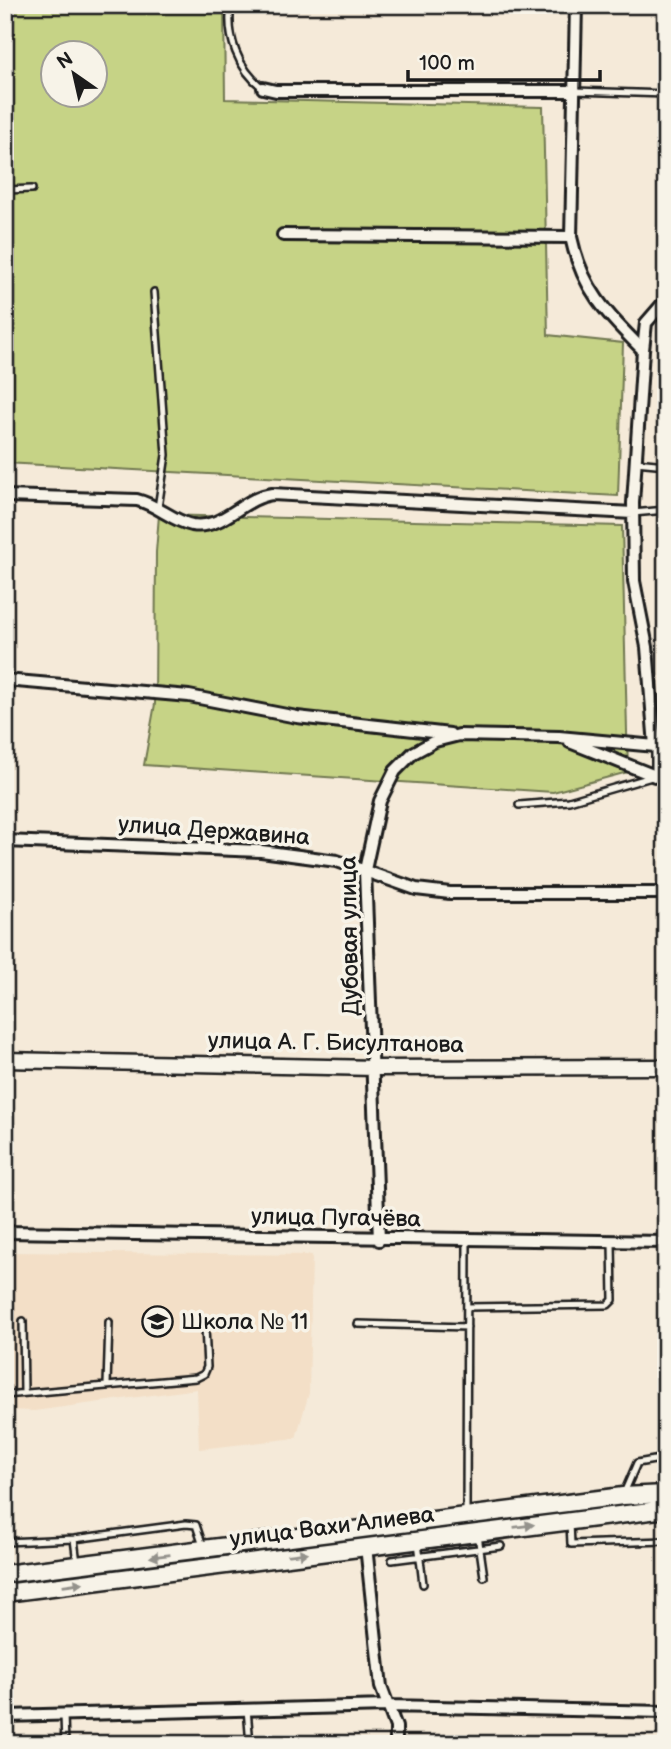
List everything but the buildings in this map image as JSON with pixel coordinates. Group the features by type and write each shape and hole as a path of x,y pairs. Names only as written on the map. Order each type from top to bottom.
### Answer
{"main road":[{"name":"улица Вахи Алиева","path":"5,1574 78,1567 624,1496 666,1494"},
{"name":"улица Вахи Алиева","path":"5,1593 366,1546 419,1547 478,1531 666,1509"}],"street":[{"path":"576,5 571,237 577,264 593,297 643,350"},
{"path":"263,88 276,91 575,91"},
{"path":"283,235 571,237"},
{"path":"5,680 189,695 297,717 458,735 559,737 660,746 647,647 634,581 633,513 646,323 666,300"},
{"path":"5,496 138,500 183,523 207,526 248,501 272,494 633,513"},
{"name":"Дубовая улица","path":"379,1240 375,1068 365,870 380,801 395,771 413,753 435,741 458,735"},
{"path":"559,737 661,777"},
{"name":"улица Державина","path":"5,841 261,851 337,861 416,889 450,894 666,893"},
{"name":"улица А. Г. Бисултанова","path":"5,1060 375,1068 666,1067"},
{"name":"улица Пугачёва","path":"5,1233 666,1242"},
{"path":"366,1546 381,1688 396,1727 396,1744"},
{"path":"5,1716 387,1706 666,1712"}],"lane":[{"path":"231,5 229,16 236,51 250,79 263,88"},
{"path":"575,91 666,94"},
{"path":"5,190 32,189"},
{"path":"154,292 166,455 158,508"},
{"path":"636,462 666,466"},
{"path":"633,513 666,510"},
{"path":"519,805 569,801 661,777 660,746"},
{"path":"466,1517 467,1241"},
{"path":"467,1307 608,1306 613,1300 612,1241"},
{"path":"23,1321 24,1393"},
{"path":"107,1385 109,1322"},
{"path":"358,1324 467,1327"},
{"path":"5,1395 196,1378 204,1374 207,1367 205,1327"},
{"path":"624,1496 637,1463 666,1458"},
{"path":"570,1520 571,1544 666,1541"},
{"path":"5,1542 74,1539 186,1524 196,1525 201,1533 204,1551"},
{"path":"478,1531 484,1577"},
{"path":"74,1539 78,1567"},
{"path":"393,1560 419,1547 480,1549 501,1546"},
{"path":"419,1547 423,1584"},
{"path":"247,1709 250,1744"},
{"path":"64,1714 65,1744"}],"shaded area":[{"name":"Школа № 11","path":"5,1252 312,1255 309,1393 296,1438 199,1449 197,1389 34,1411 5,1410"}],"green space":[{"path":"5,5 224,5 225,99 543,107 548,335 623,343 618,496 5,463"},
{"path":"159,515 622,526 628,772 553,792 144,765 155,704 156,552"}],"place":[{"name":"Школа № 11","path":"158,1322"}]}
